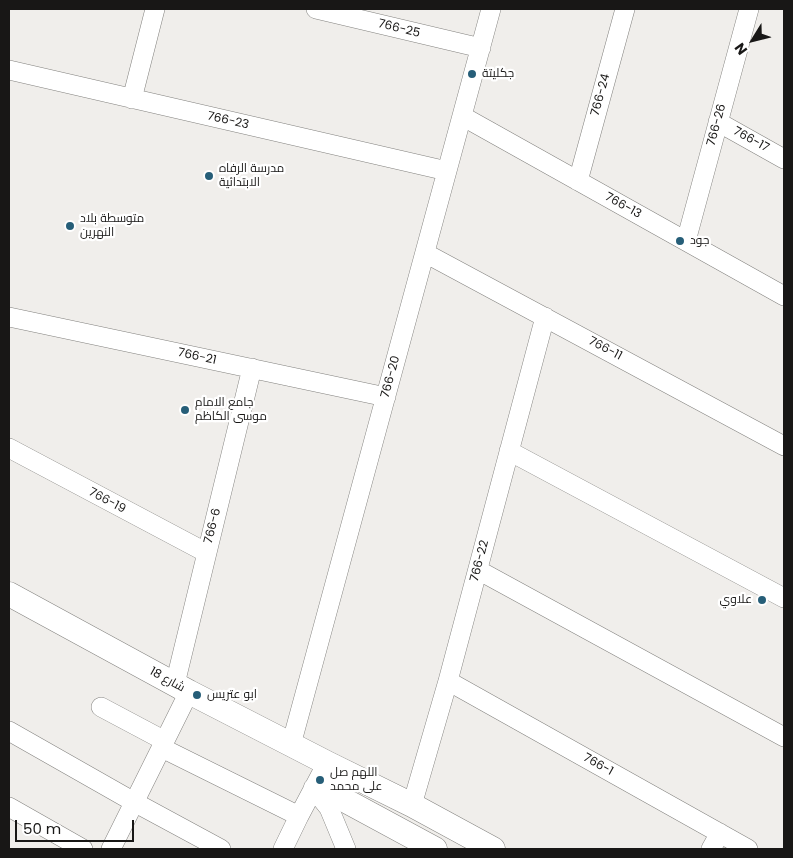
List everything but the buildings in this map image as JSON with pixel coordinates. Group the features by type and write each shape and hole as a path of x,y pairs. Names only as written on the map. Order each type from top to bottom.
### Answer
{"street":[{"path":"132,99 155,9"},
{"name":"766-25","path":"316,9 351,13 481,48"},
{"name":"766-20","path":"291,745 492,9"},
{"name":"766-24","path":"578,181 625,9"},
{"name":"766-26","path":"686,241 748,9"},
{"name":"766-23","path":"9,70 448,171"},
{"name":"766-13","path":"462,116 784,296"},
{"name":"766-17","path":"718,122 784,159"},
{"name":"766-11","path":"425,253 784,446"},
{"name":"766-21","path":"9,317 386,396"},
{"name":"766-22","path":"412,804 448,681 545,317"},
{"name":"766-6","path":"111,849 163,744 182,688 207,553 252,368"},
{"name":"766-19","path":"9,448 207,553"},
{"path":"509,451 784,598"},
{"path":"478,570 784,737"},
{"name":"شارع 18","path":"9,594 182,688 291,745 412,804 493,849"},
{"name":"766-1","path":"448,681 716,841 748,849"},
{"path":"101,707 163,744 298,816"},
{"path":"9,731 221,849"},
{"path":"283,849 298,816 327,763"},
{"path":"327,763 329,781 342,798 435,849"},
{"path":"314,788 329,808 346,849"},
{"path":"9,808 83,849"}],"place":[{"name":"جكليتة","path":"472,74"},
{"name":"مدرسة الرفاه الابتدائية","path":"209,176"},
{"name":"متوسطة بلاد النهرين","path":"70,226"},
{"name":"جود","path":"680,241"},
{"name":"جامع الامام موسى الكاظم","path":"185,410"},
{"name":"علاوي","path":"762,600"},
{"name":"ابو عتريس","path":"197,695"},
{"name":"اللهم صل على محمد","path":"320,780"}]}
